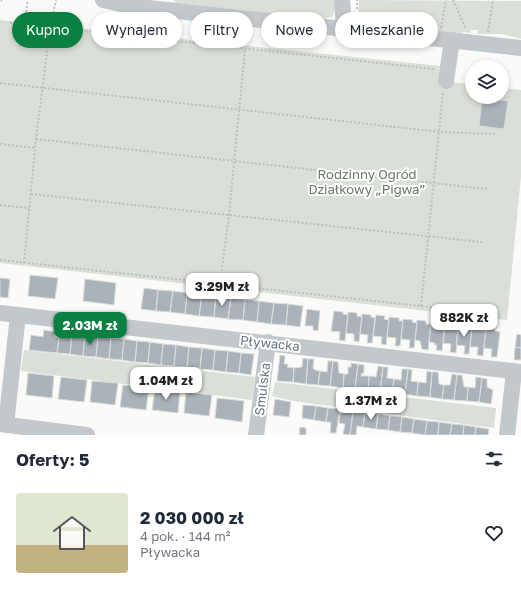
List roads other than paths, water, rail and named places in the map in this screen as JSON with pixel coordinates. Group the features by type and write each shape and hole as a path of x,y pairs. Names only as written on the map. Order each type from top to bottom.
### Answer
{"street":[{"path":"103,0 130,6 167,5 335,27"},
{"path":"342,0 343,12"},
{"path":"438,38 521,48"},
{"path":"441,79 445,39"},
{"name":"Pływacka","path":"0,313 268,342 517,372"},
{"path":"18,315 3,425 35,432 87,435"},
{"name":"Smulska","path":"256,435 268,342"},
{"path":"507,435 517,372"}],"park label":[{"name":"Rodzinny Ogród Działkowy „Pigwa”","path":"367,182"}]}
